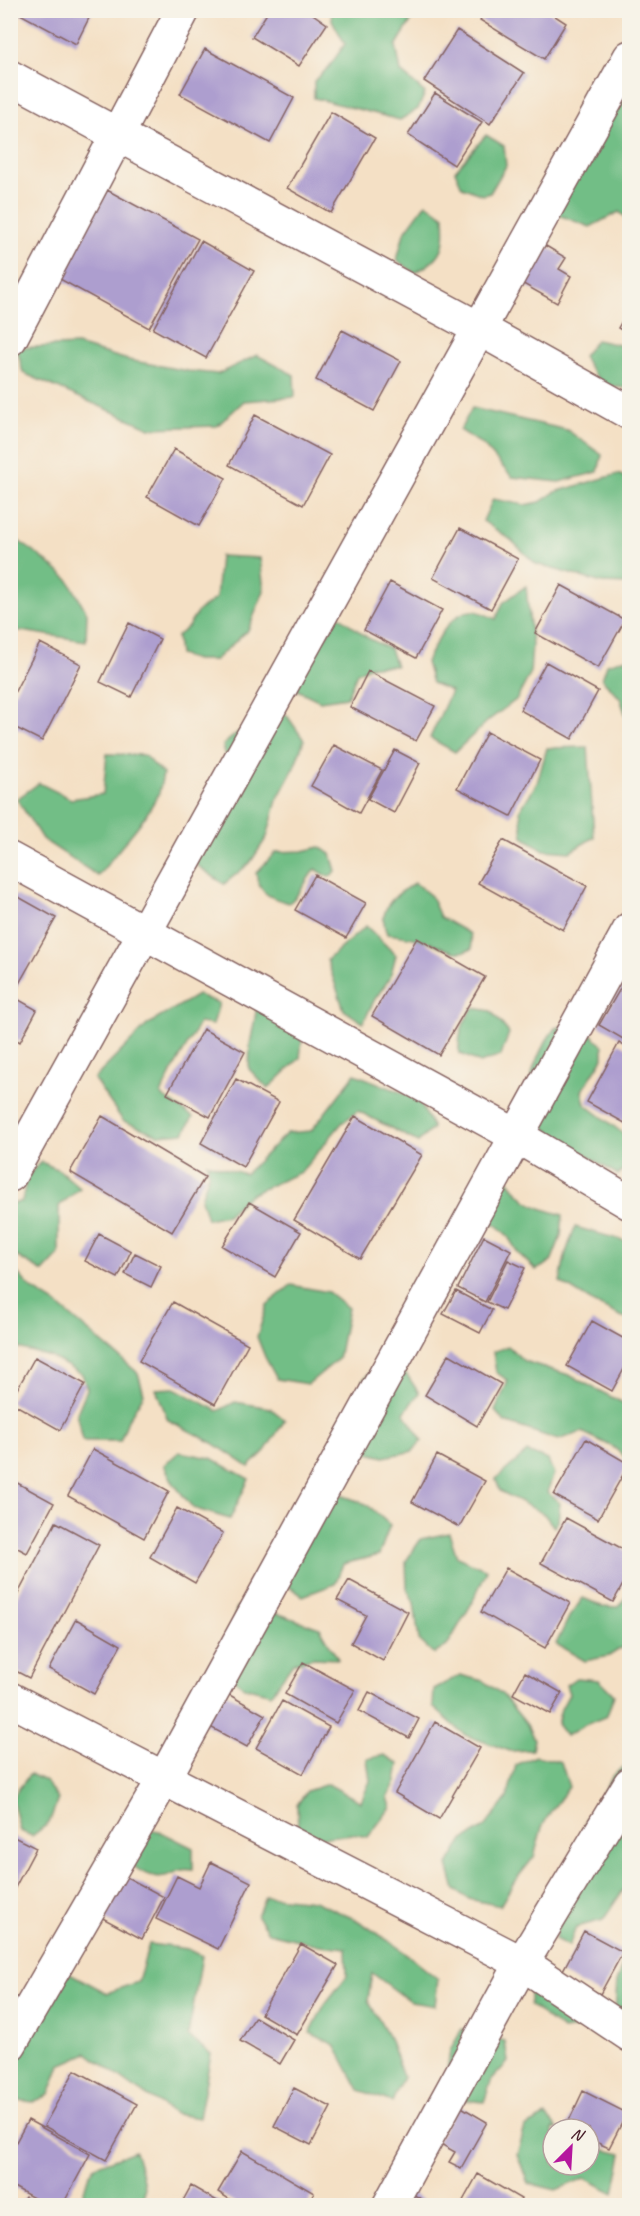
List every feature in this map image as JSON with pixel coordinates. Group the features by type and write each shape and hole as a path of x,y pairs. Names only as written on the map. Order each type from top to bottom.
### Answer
{"street":[{"path":"10,339 183,10"},
{"path":"10,1175 630,57"},
{"path":"10,77 478,328 630,413"},
{"path":"10,859 515,1135 630,1203"},
{"path":"10,2044 165,1777 630,929"},
{"path":"10,1699 522,1963 630,2035"},
{"path":"389,2205 522,1963 630,1784"}],"green space":[{"path":"331,11 417,11 396,46 401,72 425,93 418,109 400,120 314,98 314,81 329,67 345,44 332,20"},
{"path":"629,63 629,220 619,212 590,227 556,214"},
{"path":"486,135 504,146 506,166 490,193 482,195 462,187 455,171"},
{"path":"426,203 444,216 443,244 432,262 415,273 397,260 404,233"},
{"path":"596,340 624,346 629,351 629,388 606,384 591,371 583,356"},
{"path":"77,345 128,360 218,374 257,355 294,375 295,397 244,401 217,426 150,428 23,373 17,348"},
{"path":"472,408 567,430 602,455 598,472 559,482 512,477 483,445 460,430"},
{"path":"618,474 629,479 629,584 602,583 536,564 511,540 483,521 493,499 525,505 540,502 555,492"},
{"path":"11,536 68,579 87,613 86,641 15,630 11,626"},
{"path":"220,556 260,558 264,591 248,630 215,660 196,660 179,655 177,636 188,627 198,611 216,598"},
{"path":"526,586 532,644 530,674 517,699 489,720 455,752 430,738 451,691 432,683 426,662 444,630 457,616 473,611 496,619 503,603"},
{"path":"339,616 368,638 390,649 396,666 371,666 357,673 347,697 320,701 291,687"},
{"path":"630,659 629,725 620,698 602,679 607,664"},
{"path":"266,700 288,717 304,740 293,770 277,800 267,837 250,863 224,884 188,859 230,776 223,745 252,720"},
{"path":"588,747 594,837 570,852 544,850 523,837 520,810 537,783 547,748"},
{"path":"107,754 144,755 163,774 159,793 145,817 98,876 42,839 17,799 39,783 71,799 103,794"},
{"path":"320,847 331,854 336,871 329,877 315,869 297,896 289,903 266,894 260,886 256,873 276,852 303,851"},
{"path":"415,883 431,896 440,917 470,934 472,949 454,952 433,943 387,934 384,917 389,903"},
{"path":"366,926 396,955 390,978 375,999 363,1023 344,1010 327,960"},
{"path":"197,995 219,1003 213,1025 199,1023 161,1095 193,1117 184,1133 159,1135 123,1121 94,1079 147,1025"},
{"path":"257,1007 302,1039 300,1058 268,1089 249,1069 250,1044"},
{"path":"473,1008 491,1011 509,1033 501,1056 480,1063 459,1053 462,1029"},
{"path":"568,1025 588,1031 603,1046 603,1058 582,1091 585,1104 629,1138 628,1164 618,1175 548,1131 527,1113 531,1079 537,1058 555,1028"},
{"path":"355,1074 418,1099 433,1128 418,1142 358,1111 342,1123 301,1172 249,1195 227,1215 207,1219 201,1199 209,1173 207,1163 245,1174 287,1133 311,1131"},
{"path":"41,1162 59,1170 80,1188 59,1206 59,1255 43,1272 11,1253 10,1205 22,1201 27,1176"},
{"path":"486,1173 503,1173 516,1191 528,1202 563,1215 561,1236 551,1262 536,1270 518,1253 507,1235 496,1225 470,1226 466,1193"},
{"path":"575,1227 629,1242 629,1320 594,1303 560,1282 565,1256"},
{"path":"11,1266 32,1289 55,1303 138,1373 144,1394 128,1420 120,1441 83,1441 77,1413 87,1389 82,1374 51,1357 11,1346"},
{"path":"291,1285 328,1292 348,1308 338,1359 308,1384 277,1379 257,1337 267,1305"},
{"path":"508,1346 524,1361 569,1375 629,1406 629,1460 613,1447 582,1432 558,1440 505,1422 495,1411 508,1381 496,1372 493,1352"},
{"path":"393,1363 407,1375 419,1393 404,1413 422,1440 413,1451 384,1457 353,1449 364,1379 377,1365"},
{"path":"174,1388 218,1411 235,1402 270,1408 285,1420 265,1451 249,1467 213,1443 168,1420 156,1389"},
{"path":"179,1452 211,1458 249,1479 230,1519 193,1508 174,1484 164,1465"},
{"path":"527,1452 548,1460 554,1474 547,1492 560,1503 558,1521 554,1527 544,1514 500,1491 496,1479"},
{"path":"338,1494 366,1504 390,1525 379,1555 343,1564 335,1584 303,1596 268,1573"},
{"path":"449,1533 457,1557 487,1570 472,1603 447,1646 434,1654 419,1640 414,1603 407,1588 406,1561 421,1539"},
{"path":"629,1593 629,1643 609,1656 585,1661 556,1644 569,1617 583,1598 602,1606 618,1607"},
{"path":"257,1601 276,1613 320,1628 338,1659 313,1658 293,1663 271,1694 244,1687 225,1674 230,1633 237,1607"},
{"path":"460,1675 483,1681 502,1694 527,1725 534,1739 532,1750 510,1751 465,1735 433,1707 434,1689"},
{"path":"576,1678 599,1680 614,1695 607,1716 566,1736 557,1724 561,1709 569,1694 566,1685"},
{"path":"384,1755 399,1764 396,1781 388,1797 391,1807 368,1837 352,1834 319,1838 298,1827 297,1805 307,1791 328,1784 361,1802 370,1781 367,1759"},
{"path":"536,1756 561,1762 569,1787 542,1827 534,1857 514,1882 500,1906 469,1899 455,1890 448,1865 462,1841 485,1827 507,1798 516,1765"},
{"path":"629,1763 629,1893 623,1890 603,1920 576,1927 569,1946 555,1939 568,1878 586,1819 613,1775"},
{"path":"30,1774 45,1781 58,1799 49,1823 32,1836 20,1831 12,1798"},
{"path":"129,1826 159,1831 193,1848 193,1870 181,1870 158,1877 146,1874 134,1867 119,1854"},
{"path":"265,1896 314,1901 357,1920 395,1945 438,1979 435,2006 411,2002 372,1973 368,2000 389,2038 403,2077 392,2102 359,2090 335,2045 310,2033 325,2004 347,1976 346,1948 319,1945 269,1933 257,1916"},
{"path":"149,1944 188,1949 202,1956 188,2036 211,2054 199,2118 175,2114 87,2053 60,2065 49,2095 33,2102 10,2099 10,2057 53,1964 107,1993 138,1982"},
{"path":"629,1949 629,2044 614,2031 617,1979"},
{"path":"530,1983 600,2004 587,2027 563,2030 530,2005"},
{"path":"462,2029 505,2041 508,2062 492,2079 484,2102 464,2100 446,2077 450,2050"},
{"path":"541,2119 541,2177 601,2177 601,2149 622,2154 614,2193 585,2178 556,2190 528,2183 517,2154 525,2127"},
{"path":"135,2151 144,2186 142,2205 80,2205 88,2177 95,2166"}],"building":[{"path":"10,10 18,10 10,26"},
{"path":"22,10 93,10 76,44 20,14"},
{"path":"269,10 307,10 327,24 299,66 252,37"},
{"path":"486,10 546,10 566,23 544,59 480,20"},
{"path":"457,30 524,73 490,124 424,81"},
{"path":"205,49 294,98 270,143 180,94"},
{"path":"435,93 482,122 454,165 408,135"},
{"path":"331,112 375,138 331,213 287,188"},
{"path":"107,190 198,239 149,328 58,278"},
{"path":"201,241 254,271 206,358 153,329"},
{"path":"541,243 566,258 559,269 571,276 557,303 518,281"},
{"path":"630,307 630,335 618,328"},
{"path":"342,330 401,361 374,411 316,380"},
{"path":"255,415 330,455 303,505 229,465"},
{"path":"174,449 226,478 199,526 147,497"},
{"path":"460,528 518,559 491,609 433,578"},
{"path":"390,582 442,610 416,658 364,630"},
{"path":"561,585 625,620 598,668 535,633"},
{"path":"129,623 160,639 131,697 100,682"},
{"path":"40,643 81,664 42,741 10,725 10,701"},
{"path":"546,662 598,691 572,739 520,710"},
{"path":"368,671 435,706 416,741 350,707"},
{"path":"487,732 540,760 511,816 457,788"},
{"path":"334,745 382,770 359,813 311,786"},
{"path":"395,750 420,763 394,813 368,799"},
{"path":"503,840 587,886 563,930 478,883"},
{"path":"315,875 366,903 346,938 295,910"},
{"path":"15,895 56,918 12,996 37,1010 20,1042 10,1036 10,903"},
{"path":"417,938 485,977 439,1055 372,1016"},
{"path":"624,982 630,986 630,1043 599,1025"},
{"path":"203,1029 245,1052 210,1117 167,1094"},
{"path":"619,1043 630,1049 630,1126 587,1102"},
{"path":"236,1079 279,1102 243,1167 201,1143"},
{"path":"102,1116 205,1177 172,1232 70,1172"},
{"path":"355,1116 422,1155 360,1259 294,1220"},
{"path":"249,1202 301,1232 275,1277 222,1246"},
{"path":"99,1234 131,1251 118,1278 85,1261"},
{"path":"484,1236 511,1250 485,1302 458,1288"},
{"path":"135,1253 161,1266 151,1287 125,1274"},
{"path":"508,1260 525,1268 504,1310 487,1302"},
{"path":"456,1291 492,1310 480,1333 443,1314"},
{"path":"173,1302 248,1344 215,1404 139,1361"},
{"path":"592,1321 630,1342 630,1358 612,1391 567,1366"},
{"path":"449,1354 501,1384 477,1426 425,1395"},
{"path":"35,1357 85,1384 60,1430 10,1402"},
{"path":"586,1439 629,1464 598,1519 554,1495"},
{"path":"93,1449 169,1491 144,1538 68,1496"},
{"path":"437,1455 485,1481 459,1527 412,1502"},
{"path":"10,1479 54,1503 27,1553 10,1544"},
{"path":"177,1508 223,1533 195,1583 150,1557"},
{"path":"566,1518 630,1553 630,1572 613,1602 541,1563"},
{"path":"56,1522 99,1545 29,1678 10,1668 10,1609"},
{"path":"506,1568 570,1603 545,1648 481,1612"},
{"path":"349,1580 408,1612 383,1661 351,1643 366,1615 337,1600"},
{"path":"76,1619 121,1645 94,1694 49,1669"},
{"path":"303,1662 355,1690 336,1723 285,1694"},
{"path":"525,1672 562,1693 550,1714 513,1694"},
{"path":"219,1689 265,1715 247,1747 201,1722"},
{"path":"369,1692 419,1719 409,1738 359,1711"},
{"path":"282,1701 329,1727 303,1774 256,1748"},
{"path":"435,1722 480,1748 439,1819 395,1793"},
{"path":"10,1835 36,1848 10,1897"},
{"path":"211,1862 251,1882 218,1949 156,1919 177,1876 199,1887"},
{"path":"117,1872 164,1897 142,1939 95,1914"},
{"path":"584,1931 623,1952 600,1994 561,1974"},
{"path":"301,1944 338,1965 297,2035 261,2014"},
{"path":"255,2017 294,2040 280,2064 240,2041"},
{"path":"75,2070 137,2104 106,2160 44,2126"},
{"path":"294,2088 331,2107 311,2145 274,2126"},
{"path":"583,2091 627,2113 609,2148 601,2144 601,2117 571,2117"},
{"path":"458,2105 487,2122 461,2168 449,2162 455,2152 437,2142"},
{"path":"28,2120 90,2154 62,2206 48,2206 10,2185 10,2153"},
{"path":"242,2151 314,2193 307,2206 240,2206 218,2192"},
{"path":"478,2174 521,2199 517,2206 460,2206"},
{"path":"191,2186 226,2206 180,2206"},
{"path":"404,2189 433,2206 395,2206"},
{"path":"25,2197 41,2206 20,2206"}]}
